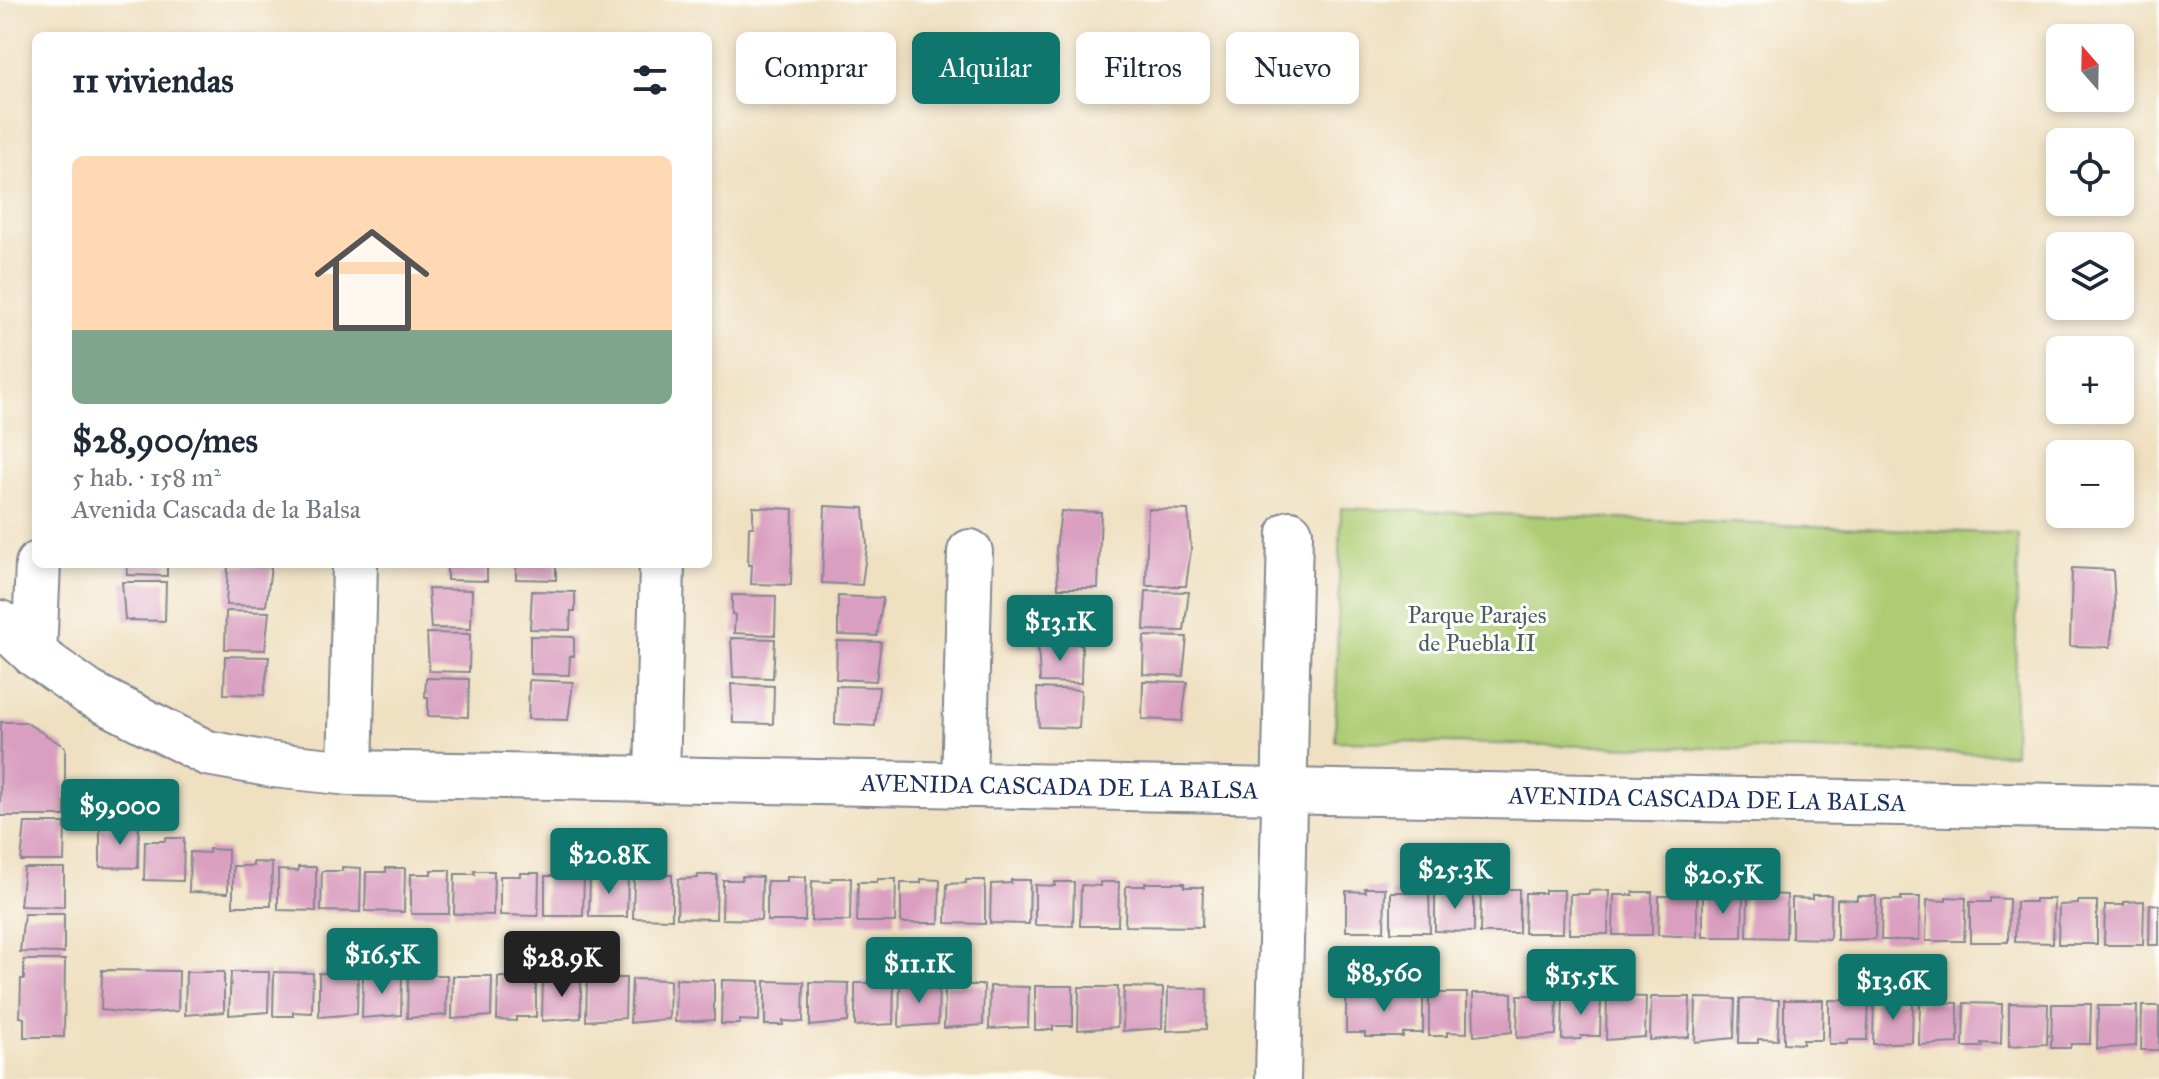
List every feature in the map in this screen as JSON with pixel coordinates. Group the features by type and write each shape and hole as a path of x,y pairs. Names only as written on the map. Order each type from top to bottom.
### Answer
{"street":[{"path":"1278,1079 1290,533"},
{"path":"964,785 970,552"},
{"path":"34,654 38,568"},
{"path":"350,773 355,568"},
{"path":"657,780 662,568"},
{"name":"AVENIDA CASCADA DE LA BALSA","path":"0,623 34,654 89,693 207,753 274,765 350,773 2159,808"}],"green space":[{"name":"Parque Parajes de Puebla II","path":"1341,508 2018,534 2014,754 1335,741"}],"building":[{"path":"825,506 864,508 867,546 862,585 822,583"},
{"path":"753,507 793,509 791,585 751,584 752,565 748,565"},
{"path":"1148,509 1188,510 1191,549 1186,586 1146,586"},
{"path":"1061,511 1101,512 1098,588 1058,588 1056,549"},
{"path":"127,568 167,568 167,576 127,575"},
{"path":"228,568 271,568 266,606 226,605"},
{"path":"447,568 487,568 487,581 447,580"},
{"path":"516,568 556,568 556,580 516,579"},
{"path":"2072,568 2113,570 2115,608 2110,647 2070,646"},
{"path":"122,582 166,582 165,621 125,620"},
{"path":"428,589 472,590 471,629 431,628"},
{"path":"532,591 575,592 575,611 571,611 570,630 530,629"},
{"path":"1146,591 1189,592 1184,631 1144,630"},
{"path":"732,595 776,596 775,635 734,633"},
{"path":"838,596 883,598 877,636 838,635"},
{"path":"1040,600 1084,601 1082,640 1042,639"},
{"path":"226,611 269,612 265,650 225,649"},
{"path":"427,633 470,634 469,672 429,671"},
{"path":"530,636 574,637 574,656 570,656 569,675 530,674"},
{"path":"1144,636 1187,637 1183,676 1143,674"},
{"path":"731,638 775,639 773,678 733,677"},
{"path":"837,641 881,642 876,681 836,679"},
{"path":"1038,643 1082,644 1081,683 1040,682"},
{"path":"225,656 269,657 264,695 224,694"},
{"path":"426,678 469,679 468,717 428,716"},
{"path":"529,680 573,682 568,720 528,719"},
{"path":"1143,681 1187,682 1182,721 1142,719"},
{"path":"731,684 774,686 773,724 733,723"},
{"path":"836,686 879,687 875,726 835,724"},
{"path":"1037,688 1081,690 1079,728 1039,727"},
{"path":"1,722 25,722 65,747 65,816 0,816"},
{"path":"25,823 65,823 64,861 21,861"},
{"path":"120,824 139,824 138,868 100,867 100,827 120,828"},
{"path":"165,838 184,838 183,881 144,880 145,841 165,841"},
{"path":"209,849 228,850 228,893 189,892 190,852 209,853"},
{"path":"253,862 272,863 271,906 233,906 233,866 253,866"},
{"path":"298,867 316,867 316,911 278,910 278,870 298,871"},
{"path":"342,867 361,868 360,912 321,911 322,871 342,871"},
{"path":"24,868 64,868 64,907 20,906"},
{"path":"386,868 405,868 404,912 365,911 366,872 386,872"},
{"path":"431,870 450,870 449,914 411,914 411,874 431,874"},
{"path":"474,871 494,871 493,915 454,914 455,874 475,874"},
{"path":"565,872 584,873 583,916 545,916 545,876 565,876"},
{"path":"520,873 539,873 538,916 500,915 500,876 520,876"},
{"path":"609,873 628,874 627,917 589,917 590,876 609,877"},
{"path":"653,875 672,875 672,919 633,918 634,878 653,878"},
{"path":"698,875 717,875 716,919 677,918 678,879 698,878"},
{"path":"742,876 762,877 761,920 722,919 723,880 742,880"},
{"path":"787,877 806,877 805,921 767,921 767,881 787,881"},
{"path":"832,878 851,878 850,921 811,921 812,881 831,882"},
{"path":"878,879 896,879 895,922 857,922 858,882 877,882"},
{"path":"921,879 940,880 939,923 901,923 901,883 921,883"},
{"path":"966,880 985,880 985,924 946,923 947,884 966,883"},
{"path":"1011,880 1030,880 1029,924 990,923 991,884 1011,883"},
{"path":"1055,882 1074,882 1073,926 1035,925 1035,885 1055,886"},
{"path":"1100,882 1119,882 1118,926 1080,926 1081,885 1100,886"},
{"path":"1145,883 1184,883 1184,887 1203,887 1202,927 1125,926 1126,886 1145,886"},
{"path":"1365,888 1385,888 1384,931 1346,931 1346,891 1366,892"},
{"path":"1411,888 1429,888 1430,932 1391,932 1391,892 1411,892"},
{"path":"1455,888 1474,888 1474,932 1435,931 1435,892 1455,892"},
{"path":"1501,889 1519,889 1519,933 1480,933 1481,892 1500,893"},
{"path":"1545,890 1564,890 1563,933 1524,933 1525,893 1545,893"},
{"path":"1609,890 1608,934 1569,934 1570,894"},
{"path":"1633,892 1652,892 1652,935 1613,935 1614,895 1633,895"},
{"path":"1679,893 1697,893 1697,937 1658,935 1659,896 1678,896"},
{"path":"1723,893 1743,894 1742,937 1703,937 1703,897 1723,897"},
{"path":"1767,894 1787,895 1786,938 1747,937 1748,897 1767,898"},
{"path":"1812,895 1831,895 1830,939 1792,938 1792,898 1812,899"},
{"path":"1857,896 1876,896 1875,939 1837,940 1837,899 1857,900"},
{"path":"1901,897 1920,897 1919,940 1881,940 1882,900 1901,900"},
{"path":"1946,897 1966,898 1964,941 1926,941 1927,900 1946,901"},
{"path":"1990,898 2009,899 2008,942 1970,942 1970,902 1990,902"},
{"path":"2035,899 2054,899 2053,943 2015,942 2016,902 2035,902"},
{"path":"2078,901 2097,901 2097,944 2058,944 2059,905 2078,904"},
{"path":"2144,901 2143,945 2104,945 2105,905"},
{"path":"2150,904 2159,905 2159,945 2149,945"},
{"path":"24,914 64,914 64,953 20,952"},
{"path":"24,960 65,960 64,1037 24,1037 24,1018 20,1017"},
{"path":"102,970 179,971 178,1011 139,1014 101,1010"},
{"path":"186,972 224,972 224,1012 185,1015"},
{"path":"231,972 269,972 268,1012 229,1015"},
{"path":"274,972 313,973 312,1013 293,1012 293,1016 273,1016"},
{"path":"319,973 358,974 357,1014 319,1017"},
{"path":"363,975 402,975 401,1015 362,1018"},
{"path":"408,975 447,975 446,1015 407,1018"},
{"path":"453,976 492,976 491,1016 452,1019"},
{"path":"498,977 536,978 536,1017 516,1017 516,1021 497,1020"},
{"path":"543,978 581,978 581,1018 542,1021"},
{"path":"587,978 626,978 625,1018 586,1021"},
{"path":"632,979 670,980 669,1019 630,1023"},
{"path":"676,979 714,980 714,1020 675,1022"},
{"path":"722,980 760,981 759,1021 740,1020 740,1024 721,1024"},
{"path":"765,981 804,982 803,1022 783,1021 783,1025 765,1025"},
{"path":"810,982 849,983 848,1022 810,1026"},
{"path":"855,983 894,983 893,1024 855,1026"},
{"path":"900,984 939,984 938,1024 899,1027"},
{"path":"945,985 984,985 983,1025 944,1028"},
{"path":"990,986 1029,987 1028,1027 989,1029"},
{"path":"1035,986 1073,986 1073,1026 1035,1030"},
{"path":"1079,987 1118,987 1117,1027 1078,1030"},
{"path":"1124,987 1163,988 1162,1028 1123,1031"},
{"path":"1168,988 1207,989 1206,1029 1167,1031"},
{"path":"1346,993 1423,993 1423,1033 1403,1033 1403,1037 1365,1037 1365,1033 1346,1033"},
{"path":"1429,993 1467,993 1467,1033 1447,1032 1447,1036 1429,1036"},
{"path":"1473,993 1512,993 1512,1032 1474,1036"},
{"path":"1518,995 1557,995 1556,1035 1517,1038"},
{"path":"1563,995 1601,996 1600,1036 1562,1040"},
{"path":"1607,996 1646,997 1645,1037 1606,1040"},
{"path":"1651,997 1690,997 1689,1037 1650,1040"},
{"path":"1696,998 1735,999 1734,1038 1695,1042"},
{"path":"1740,999 1779,1000 1778,1040 1758,1039 1758,1043 1739,1043"},
{"path":"1784,1000 1823,1000 1822,1040 1803,1040 1803,1044 1784,1043"},
{"path":"1829,1000 1869,1001 1867,1040 1829,1044"},
{"path":"1874,1001 1913,1001 1912,1042 1873,1044"},
{"path":"1920,1002 1958,1003 1958,1043 1919,1045"},
{"path":"1964,1003 2002,1004 2001,1044 1981,1043 1982,1047 1963,1047"},
{"path":"2009,1003 2048,1004 2047,1044 2009,1046"},
{"path":"2052,1004 2091,1004 2090,1044 2051,1048"},
{"path":"2098,1006 2137,1006 2136,1046 2097,1049"},
{"path":"2142,1006 2159,1006 2159,1050 2141,1050"}]}
